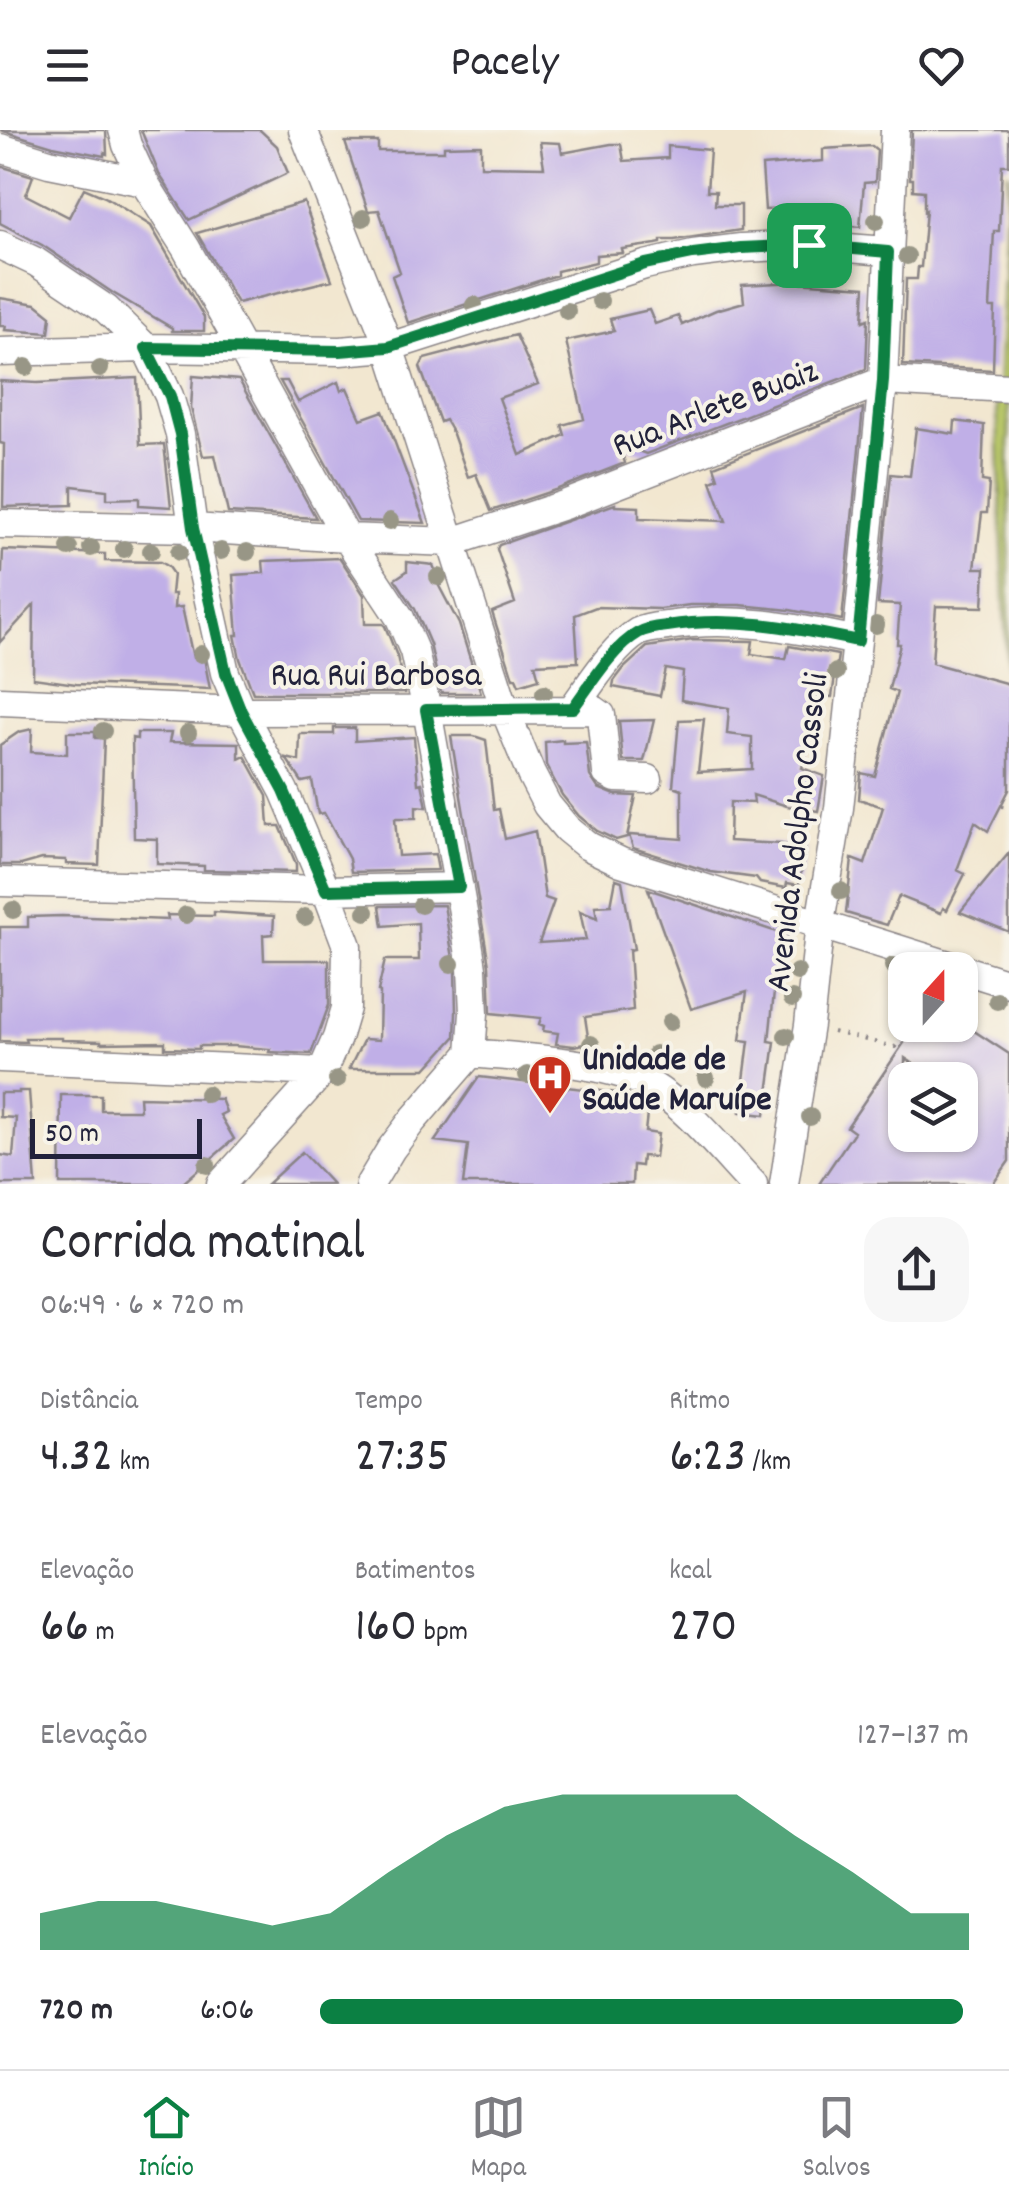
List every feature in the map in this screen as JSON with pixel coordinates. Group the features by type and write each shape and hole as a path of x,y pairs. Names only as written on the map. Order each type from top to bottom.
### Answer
{"street":[{"path":"123,130 144,182 186,248 347,538 400,618 414,651 472,968 471,1054 413,1120 370,1184"},
{"path":"303,130 388,347 505,710 531,774 567,829 588,846 621,862 1009,984"},
{"name":"Avenida Adolpho Cassoli","path":"784,1184 839,808 858,641 883,381 895,130"},
{"path":"0,148 49,163 144,182"},
{"path":"0,245 36,262 106,309 146,348 170,396 180,434 193,528 226,673 241,711 284,791 347,946 346,1008 322,1072 221,1184"},
{"path":"0,352 146,348 340,351 388,347 645,264 693,254 809,245 888,252"},
{"name":"Rua Arlete Buaiz","path":"452,542 564,505 883,381 1009,388"},
{"path":"0,524 193,528 452,542"},
{"path":"573,708 606,664 640,630 686,622 726,622 782,625 858,641"},
{"name":"Rua Rui Barbosa","path":"0,701 241,711 573,708"},
{"path":"573,708 594,710 601,715 610,776 648,779"},
{"path":"0,882 326,890 459,887"},
{"path":"471,1054 552,1061 618,1073 648,1084 671,1100 753,1184"},
{"path":"0,1058 322,1072"}],"path":[{"path":"809,1026 895,1048 899,1042"}],"green space":[{"path":"1008,173 1009,674 1007,674 997,415"}],"building":[{"path":"0,130 106,130 107,154 53,146"},
{"path":"141,130 260,130 277,146 288,173 189,220 159,174"},
{"path":"912,130 1009,130 1009,165 1002,165 999,231 994,231 990,308 995,308 993,370 903,365 906,279 917,279 921,267 926,210 924,191 913,190 910,179"},
{"path":"345,142 378,142 378,151 444,151 444,146 481,145 481,166 544,167 540,142 560,143 562,153 621,144 624,161 668,158 668,146 710,150 707,191 716,191 715,205 741,205 741,230 661,240 622,249 623,253 596,255 596,262 557,271 557,275 408,323 392,276 400,272 379,210 368,211"},
{"path":"872,146 877,150 875,182 864,183 860,227 798,222 798,208 765,210 762,166 823,161 823,149"},
{"path":"0,166 33,176 26,195 69,217 84,188 151,226 204,317 204,331 172,331 42,245 0,223"},
{"path":"304,202 332,280 237,303 197,233"},
{"path":"796,282 865,287 866,369 646,454 619,444 625,463 491,511 476,474 468,477 453,434 445,420 440,422 420,367 424,359 516,335 538,384 499,398 520,455 565,435 562,425 584,419 566,341 614,331 610,319 649,310 655,324 678,316 682,325 744,302 742,285"},
{"path":"0,298 36,304 51,316 49,333 5,330 6,326 0,326"},
{"path":"193,376 239,380 316,518 228,513 215,455 203,456 191,408"},
{"path":"137,378 140,445 164,444 171,507 139,505 139,498 107,499 107,490 72,486 72,505 3,507 0,381"},
{"path":"280,381 287,381 298,402 338,382 341,391 347,388 361,419 383,411 425,523 358,521"},
{"path":"863,408 842,620 740,605 596,607 575,615 578,662 535,664 539,679 519,685 513,678 492,612 515,603 499,545 615,504 639,507 639,518 726,521 711,481 718,478 714,466"},
{"path":"955,421 984,425 982,481 989,482 987,513 982,513 975,568 985,568 983,607 936,606 932,663 1009,684 1009,790 988,831 975,822 957,870 965,874 947,910 943,908 941,913 899,896 887,925 846,913 852,859 865,864 883,807 859,799 861,773 875,776 897,692 889,689 900,644 900,605 878,604 891,474 910,476 916,428 954,434"},
{"path":"3,550 105,554 105,561 160,562 168,567 173,574 174,608 182,607 193,658 204,658 210,689 76,684 33,678 34,605 0,642"},
{"path":"340,558 364,595 365,624 385,626 405,693 253,693 235,635 233,575 264,573 263,561"},
{"path":"407,562 433,565 459,624 481,693 441,693 430,644 415,609 395,579 407,571"},
{"path":"693,640 753,641 751,654 786,659 789,646 838,655 832,697 820,696 802,768 824,776 818,811 753,795 754,803 730,802 729,841 805,849 799,885 787,883 786,888 760,883 756,878 711,872 633,848 629,835 682,839 682,789 673,786 679,720 704,719 698,772 752,769 752,737 727,734 729,708 681,700 683,672 666,669 660,696 613,687 624,668 647,647"},
{"path":"654,720 644,761 623,761 619,721"},
{"path":"334,728 355,728 355,741 414,737 418,784 422,783 427,807 416,806 416,818 395,818 398,856 435,854 438,870 351,872 349,859 324,813 318,814 312,780 302,782 286,758 299,761 300,734 334,734"},
{"path":"32,729 31,752 67,754 67,732 95,732 95,738 104,738 99,865 42,859 0,865 0,745 19,732"},
{"path":"137,733 171,733 169,742 239,743 239,759 245,756 267,796 269,826 280,826 296,872 204,870 204,866 157,864 157,839 134,838 132,738 137,739"},
{"path":"451,736 486,740 494,810 499,809 505,839 535,831 545,898 554,901 539,943 586,940 580,911 597,918 595,906 611,905 616,879 622,881 634,949 629,950 633,1010 585,1017 589,1043 556,1044 558,1033 543,1031 541,1018 491,1013 489,965"},
{"path":"545,742 586,742 590,776 598,788 615,795 636,796 627,837 616,840 597,831 562,795 546,765"},
{"path":"1009,853 1009,932 960,912"},
{"path":"648,889 789,936 786,955 778,953 769,1041 775,1042 765,1115 740,1112 749,1041 740,1040 747,992 691,1009"},
{"path":"444,905 455,970 455,1037 426,1069 349,1069 364,1039 379,1040 378,991 385,960 419,960 418,923 383,926 380,906"},
{"path":"214,912 274,916 273,934 263,935 264,960 329,960 329,1005 311,1054 234,1046 165,1048 165,1042 101,1043 62,1038 0,1041 0,927 28,927 28,917 168,920 167,915 214,916"},
{"path":"978,1034 1009,1054 1009,1161 993,1184 819,1184 854,1132 847,1127 888,1066 888,1152 978,1152 978,1062 911,1062 905,1058 905,1062 891,1062 904,1042 978,1042"},
{"name":"Unidade de Saúde Maruípe","path":"479,1077 627,1094 648,1105 645,1132 658,1134 655,1157 642,1156 641,1166 633,1165 632,1184 463,1184 468,1145 435,1141"},
{"path":"29,1091 36,1184 0,1184 0,1155 13,1157 16,1118 0,1117 0,1093"},
{"path":"61,1095 101,1095 101,1110 140,1110 139,1097 221,1099 226,1112 220,1115 234,1139 182,1184 60,1184"},
{"path":"302,1152 332,1184 267,1184"}],"place":[{"name":"Unidade de Saúde Maruípe","path":"550,1115"}],"route":[{"path":"809,245 888,252 883,381 858,641 782,625 686,622 640,630 606,664 573,708 426,710 459,887 326,890 284,791 241,711 226,673 193,528 180,434 170,396 146,348 340,351 388,347 645,264 741,248 809,245"}]}
